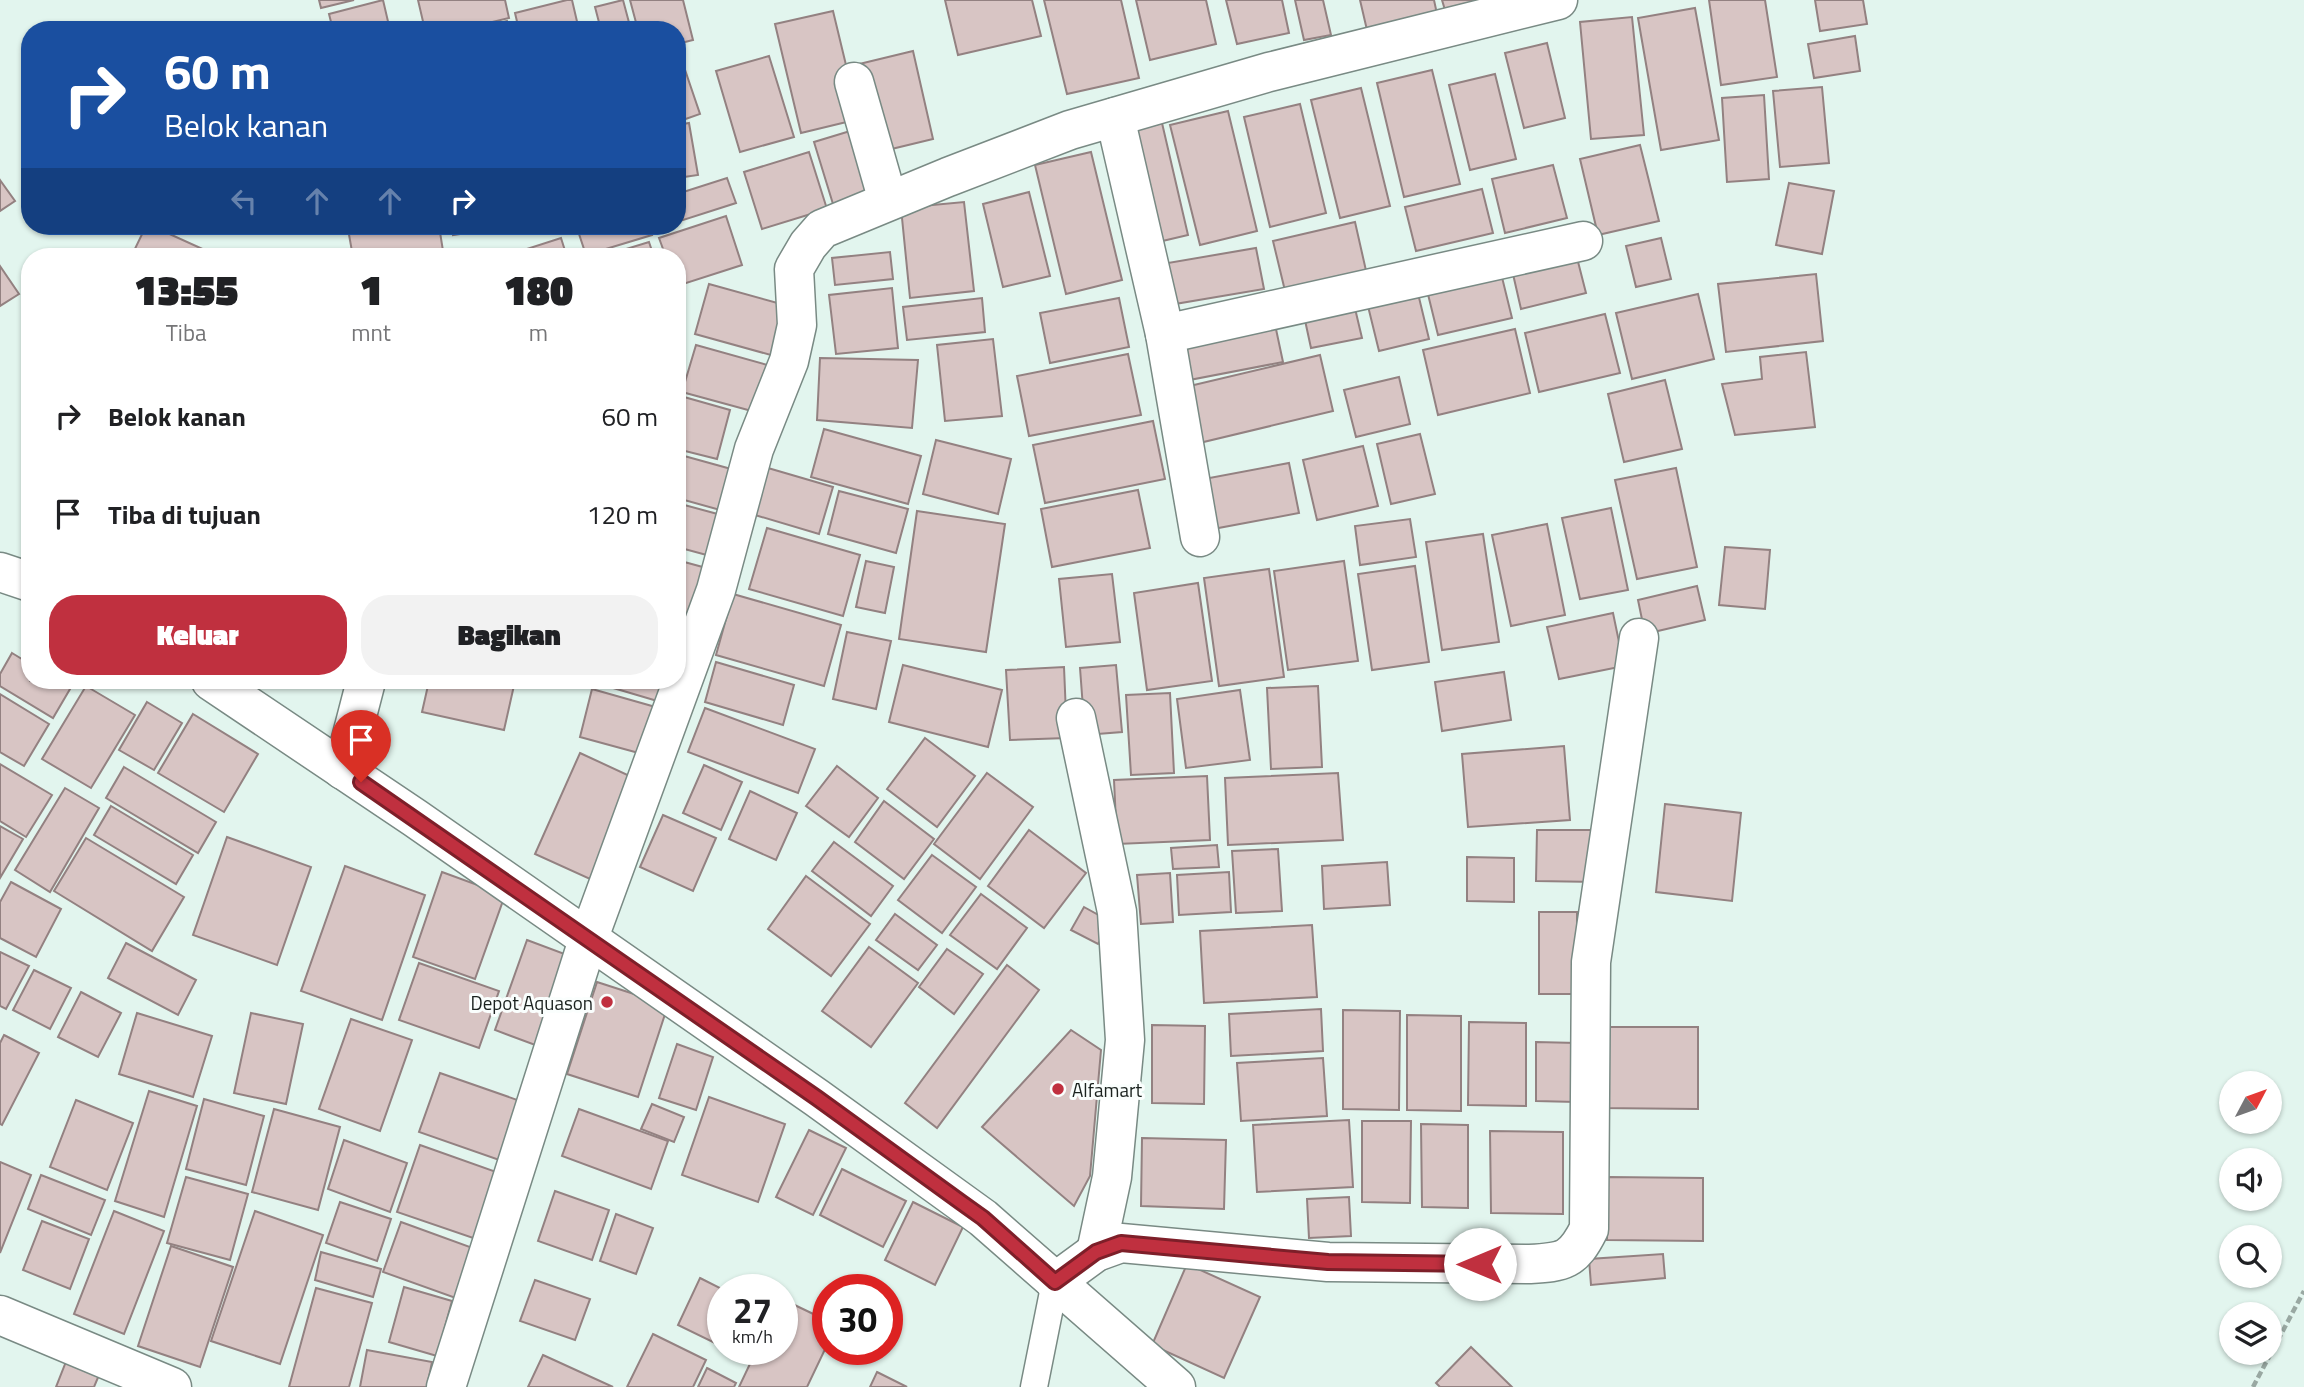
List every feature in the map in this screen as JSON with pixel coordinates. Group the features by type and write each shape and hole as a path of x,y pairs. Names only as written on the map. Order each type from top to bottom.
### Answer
{"street":[{"path":"686,672 716,590 754,449 789,361 797,325 794,270 808,245 822,229 1070,130 1269,72 1558,0"},
{"path":"854,82 888,201"},
{"path":"1115,117 1165,334 1200,537"},
{"path":"1165,334 1583,241"},
{"path":"0,572 21,579"},
{"path":"1055,1282 1096,1252 1121,1243 1328,1262 1530,1264 1558,1263 1582,1242 1588,1229 1591,962 1639,638"},
{"path":"223,689 805,1090 983,1218 1176,1387"},
{"path":"343,770 364,689"},
{"path":"446,1387 588,940 680,689"},
{"path":"1076,718 1116,912 1125,1040 1112,1177 1096,1252"},
{"path":"0,1315 172,1387"}],"lane":[{"path":"1034,1387 1055,1282"}],"path":[{"path":"2253,1387 2304,1291"}],"building":[{"path":"319,0 354,0 321,8"},
{"path":"383,0 388,21 331,21 329,14"},
{"path":"418,0 505,0 509,18 496,21 423,21"},
{"path":"572,0 577,21 517,21 515,13"},
{"path":"623,0 629,21 599,21 595,7"},
{"path":"630,0 683,0 693,40 686,42 686,21 636,21"},
{"path":"945,0 1032,0 1041,36 958,55"},
{"path":"1044,0 1121,0 1139,78 1067,94"},
{"path":"1136,0 1206,0 1216,44 1150,60"},
{"path":"1226,0 1282,0 1289,33 1237,44"},
{"path":"1295,0 1323,0 1331,35 1304,40"},
{"path":"1360,0 1434,0 1437,14 1367,30"},
{"path":"1442,0 1489,0 1445,10"},
{"path":"1709,0 1765,0 1777,77 1721,85"},
{"path":"1815,0 1863,0 1867,24 1820,31"},
{"path":"1695,8 1719,140 1661,150 1638,18"},
{"path":"833,11 859,119 801,133 775,24"},
{"path":"1632,17 1644,135 1591,139 1580,22"},
{"path":"1855,36 1860,71 1814,78 1808,44"},
{"path":"1547,43 1565,118 1524,128 1505,53"},
{"path":"913,51 933,139 875,153 855,65"},
{"path":"769,56 794,137 740,152 716,71"},
{"path":"1432,70 1460,184 1404,197 1377,83"},
{"path":"686,73 700,114 686,119"},
{"path":"1495,74 1516,159 1470,170 1449,85"},
{"path":"1822,87 1829,163 1780,167 1773,91"},
{"path":"1361,88 1390,206 1340,218 1311,100"},
{"path":"1764,95 1769,179 1727,182 1722,98"},
{"path":"1300,104 1326,213 1270,227 1244,117"},
{"path":"1228,111 1257,231 1200,245 1170,125"},
{"path":"689,123 698,175 686,177 686,124"},
{"path":"1162,123 1188,235 1154,243 1128,132"},
{"path":"860,128 879,190 833,204 814,142"},
{"path":"1640,145 1659,221 1598,235 1580,159"},
{"path":"809,152 827,209 762,229 744,172"},
{"path":"1091,152 1122,280 1066,294 1035,165"},
{"path":"1553,165 1567,218 1505,233 1492,179"},
{"path":"727,178 736,203 686,219 686,191"},
{"path":"0,180 15,201 0,211"},
{"path":"1789,183 1834,191 1822,254 1776,245"},
{"path":"1482,189 1493,233 1416,251 1405,207"},
{"path":"1029,192 1050,276 1003,287 983,204"},
{"path":"964,202 974,291 910,298 901,208"},
{"path":"726,216 742,265 686,283 686,248 663,248 659,238 686,235 686,229"},
{"path":"1355,222 1367,275 1286,295 1273,241"},
{"path":"142,235 172,235 200,248 135,248"},
{"path":"349,235 440,235 443,248 351,248"},
{"path":"579,235 652,235 609,248 584,248"},
{"path":"561,238 564,248 530,248"},
{"path":"1661,238 1671,279 1636,287 1626,246"},
{"path":"649,242 651,248 629,248"},
{"path":"1574,246 1586,293 1521,309 1510,261"},
{"path":"1256,248 1264,289 1169,305 1162,264"},
{"path":"890,252 893,279 835,285 832,258"},
{"path":"1498,261 1512,318 1438,335 1424,278"},
{"path":"0,266 19,294 0,306"},
{"path":"1816,274 1823,341 1726,352 1718,284"},
{"path":"1415,281 1429,339 1379,351 1365,294"},
{"path":"709,284 792,307 778,357 695,334"},
{"path":"892,288 898,348 836,354 829,295"},
{"path":"1698,294 1714,359 1632,379 1616,313"},
{"path":"982,298 985,332 907,340 903,307"},
{"path":"1119,298 1129,347 1050,363 1040,313"},
{"path":"1353,300 1362,338 1311,348 1303,311"},
{"path":"1605,314 1620,373 1539,392 1525,333"},
{"path":"1273,315 1283,362 1179,382 1170,336"},
{"path":"1515,329 1530,393 1438,415 1423,350"},
{"path":"993,339 1002,416 945,421 937,345"},
{"path":"696,345 771,366 759,413 686,393 686,379"},
{"path":"1806,352 1815,427 1735,435 1722,384 1762,379 1760,357"},
{"path":"1128,354 1141,415 1029,436 1017,376"},
{"path":"1320,355 1333,411 1191,445 1177,389"},
{"path":"820,358 918,360 912,428 817,420"},
{"path":"1399,377 1410,424 1356,437 1344,390"},
{"path":"1665,380 1682,449 1624,462 1608,394"},
{"path":"686,398 730,410 717,459 686,451"},
{"path":"1153,421 1165,479 1045,503 1033,445"},
{"path":"824,429 921,456 908,504 811,477"},
{"path":"1420,434 1435,494 1391,504 1377,444"},
{"path":"936,440 1011,459 998,514 923,494"},
{"path":"1363,446 1378,506 1317,520 1303,460"},
{"path":"686,456 742,472 731,513 686,500"},
{"path":"1289,463 1299,513 1213,529 1204,479"},
{"path":"768,468 833,487 819,534 755,515"},
{"path":"1676,468 1697,567 1637,579 1615,480"},
{"path":"1138,490 1150,548 1052,567 1041,509"},
{"path":"839,491 908,509 896,553 828,534"},
{"path":"686,505 725,516 714,557 686,549"},
{"path":"1611,508 1628,590 1580,599 1562,518"},
{"path":"917,511 1005,524 986,652 899,639"},
{"path":"1410,519 1416,557 1360,565 1355,526"},
{"path":"1547,524 1565,615 1511,626 1492,535"},
{"path":"767,528 860,555 843,616 749,589"},
{"path":"1483,534 1499,642 1442,650 1426,542"},
{"path":"1725,547 1770,550 1765,609 1719,605"},
{"path":"866,561 894,567 885,613 856,607"},
{"path":"1344,561 1358,661 1288,670 1274,571"},
{"path":"686,562 710,569 690,642 686,641"},
{"path":"1415,566 1429,662 1372,670 1358,574"},
{"path":"1269,569 1284,677 1219,686 1204,578"},
{"path":"1112,574 1120,642 1066,647 1059,579"},
{"path":"1198,583 1212,681 1147,690 1134,593"},
{"path":"1697,586 1705,620 1645,634 1638,600"},
{"path":"733,594 841,625 824,686 716,655"},
{"path":"1613,613 1624,666 1559,679 1547,627"},
{"path":"847,632 891,641 876,709 833,699"},
{"path":"12,653 21,658 21,689 70,689 53,718 0,686 0,674"},
{"path":"716,662 794,685 783,725 705,702"},
{"path":"903,665 1002,690 988,747 889,722"},
{"path":"1116,665 1122,732 1085,735 1080,668"},
{"path":"1064,667 1067,738 1010,740 1006,670"},
{"path":"1504,672 1511,720 1442,731 1435,682"},
{"path":"1318,686 1322,767 1271,769 1267,688"},
{"path":"84,689 91,689 135,715 91,788 42,759"},
{"path":"427,689 513,689 504,730 422,712"},
{"path":"592,689 659,708 646,755 580,737"},
{"path":"617,689 668,689 664,703"},
{"path":"1240,690 1250,760 1186,768 1177,699"},
{"path":"1170,693 1174,773 1131,775 1126,695"},
{"path":"0,694 49,724 24,766 0,752"},
{"path":"147,702 182,723 154,770 119,750"},
{"path":"705,708 815,749 798,793 688,752"},
{"path":"193,714 258,754 224,812 158,773"},
{"path":"925,738 975,776 937,827 887,789"},
{"path":"1564,746 1570,820 1468,827 1462,754"},
{"path":"580,753 634,778 590,879 535,854"},
{"path":"0,764 52,795 26,837 0,821"},
{"path":"704,765 742,782 721,830 683,813"},
{"path":"837,766 878,798 849,837 806,806"},
{"path":"124,767 216,822 198,853 106,798"},
{"path":"987,773 1033,807 980,879 934,844"},
{"path":"1338,773 1343,840 1228,845 1225,778"},
{"path":"1207,776 1210,840 1117,844 1114,780"},
{"path":"65,788 99,808 50,892 15,870"},
{"path":"750,791 797,813 776,860 729,839"},
{"path":"884,801 934,839 904,879 855,842"},
{"path":"1665,804 1741,813 1732,901 1656,892"},
{"path":"111,806 193,855 176,884 94,835"},
{"path":"663,815 716,838 693,891 640,867"},
{"path":"0,826 23,839 0,878"},
{"path":"1029,830 1086,873 1044,928 988,886"},
{"path":"1537,830 1597,830 1597,882 1536,881"},
{"path":"227,837 311,867 277,965 193,935"},
{"path":"86,838 184,897 152,951 54,891"},
{"path":"834,842 893,886 871,916 812,871"},
{"path":"1217,845 1219,867 1173,869 1171,848"},
{"path":"1278,849 1282,911 1236,913 1232,851"},
{"path":"932,855 976,887 942,933 898,900"},
{"path":"1467,857 1514,858 1514,902 1467,901"},
{"path":"1387,862 1390,905 1324,909 1322,866"},
{"path":"345,866 425,895 382,1020 301,991"},
{"path":"442,872 505,895 475,979 413,957"},
{"path":"1229,872 1231,912 1179,915 1177,875"},
{"path":"1170,873 1173,922 1141,924 1137,875"},
{"path":"806,876 870,924 831,976 768,929"},
{"path":"11,882 61,909 36,957 0,938 0,902"},
{"path":"981,894 1027,928 997,969 950,935"},
{"path":"1084,907 1111,922 1098,944 1071,930"},
{"path":"1539,912 1577,912 1577,994 1539,994"},
{"path":"895,914 937,945 918,970 876,940"},
{"path":"1312,925 1317,997 1204,1003 1200,931"},
{"path":"527,940 578,959 546,1049 495,1030"},
{"path":"126,943 196,980 178,1015 108,978"},
{"path":"869,947 918,983 871,1047 822,1011"},
{"path":"947,949 983,974 954,1014 919,987"},
{"path":"0,952 29,966 6,1009 0,1006"},
{"path":"419,963 499,991 479,1048 399,1020"},
{"path":"1007,965 1039,990 937,1128 905,1103"},
{"path":"34,970 71,988 50,1029 13,1010"},
{"path":"597,982 668,1005 638,1097 567,1074"},
{"path":"81,992 121,1013 98,1057 58,1037"},
{"path":"1321,1009 1323,1051 1231,1056 1229,1014"},
{"path":"1343,1010 1400,1011 1399,1110 1343,1109"},
{"path":"137,1013 212,1036 193,1097 119,1074"},
{"path":"251,1013 303,1024 286,1104 234,1093"},
{"path":"1407,1015 1461,1016 1461,1111 1407,1110"},
{"path":"351,1019 412,1040 380,1131 319,1109"},
{"path":"1469,1022 1526,1023 1526,1106 1468,1105"},
{"path":"1152,1025 1205,1026 1204,1104 1152,1103"},
{"path":"1598,1027 1698,1027 1698,1109 1598,1108"},
{"name":"Alfamart","path":"1071,1030 1101,1050 1090,1176 1074,1206 982,1127"},
{"path":"4,1035 39,1053 2,1125 0,1043"},
{"path":"1536,1042 1577,1043 1576,1102 1536,1101"},
{"path":"677,1044 713,1057 696,1110 659,1098"},
{"path":"1323,1058 1327,1116 1241,1121 1237,1063"},
{"path":"440,1073 526,1103 505,1162 419,1132"},
{"path":"149,1091 197,1106 164,1217 115,1201"},
{"path":"709,1097 785,1124 758,1202 682,1175"},
{"path":"204,1099 264,1116 246,1185 186,1169"},
{"path":"76,1100 133,1123 107,1190 50,1167"},
{"path":"652,1104 684,1117 674,1142 641,1129"},
{"path":"274,1109 340,1127 318,1210 252,1192"},
{"path":"579,1109 668,1141 651,1189 562,1156"},
{"path":"1349,1120 1353,1187 1257,1192 1253,1125"},
{"path":"1362,1121 1411,1121 1410,1203 1362,1202"},
{"path":"1421,1124 1468,1125 1468,1208 1422,1207"},
{"path":"809,1130 846,1148 813,1215 776,1197"},
{"path":"1490,1131 1563,1132 1563,1214 1491,1213"},
{"path":"1142,1138 1226,1140 1224,1209 1141,1206"},
{"path":"344,1140 407,1163 390,1212 328,1189"},
{"path":"420,1145 502,1174 479,1240 397,1212"},
{"path":"0,1162 31,1175 0,1253"},
{"path":"842,1169 906,1201 883,1247 820,1215"},
{"path":"41,1175 105,1200 91,1235 28,1209"},
{"path":"186,1177 248,1194 230,1260 167,1243"},
{"path":"1608,1177 1703,1178 1703,1241 1607,1240"},
{"path":"555,1191 609,1210 592,1260 538,1241"},
{"path":"1349,1197 1351,1236 1309,1238 1307,1199"},
{"path":"340,1202 391,1219 377,1261 326,1243"},
{"path":"913,1202 963,1227 935,1285 885,1260"},
{"path":"114,1211 164,1231 124,1334 74,1314"},
{"path":"255,1211 323,1235 280,1364 211,1341"},
{"path":"616,1214 653,1228 636,1274 600,1261"},
{"path":"42,1221 89,1239 70,1289 23,1270"},
{"path":"401,1222 481,1251 464,1301 383,1272"},
{"path":"171,1246 233,1267 200,1367 138,1346"},
{"path":"321,1252 381,1269 373,1297 315,1280"},
{"path":"1663,1254 1665,1278 1591,1285 1589,1259"},
{"path":"1187,1264 1260,1297 1224,1378 1152,1345"},
{"path":"700,1278 707,1282 707,1339 678,1325"},
{"path":"535,1280 590,1299 575,1340 520,1321"},
{"path":"404,1287 452,1301 437,1356 389,1342"},
{"path":"316,1288 372,1303 349,1387 289,1387"},
{"path":"798,1307 812,1313 812,1365 818,1365 807,1387 739,1387 749,1365 798,1365"},
{"path":"653,1334 706,1360 693,1387 627,1387"},
{"path":"1471,1347 1512,1387 1440,1387 1436,1383"},
{"path":"367,1350 432,1362 427,1387 360,1387"},
{"path":"69,1354 102,1368 94,1387 56,1387"},
{"path":"543,1355 613,1387 528,1387"},
{"path":"707,1368 736,1383 734,1387 698,1387"},
{"path":"877,1372 907,1387 870,1387"}],"place":[{"name":"Depot Aquason","path":"607,1002"},
{"name":"Alfamart","path":"1058,1089"}],"route":[{"path":"361,782 817,1098 983,1218 1055,1282 1096,1252 1121,1243 1328,1262 1480,1264"}]}
